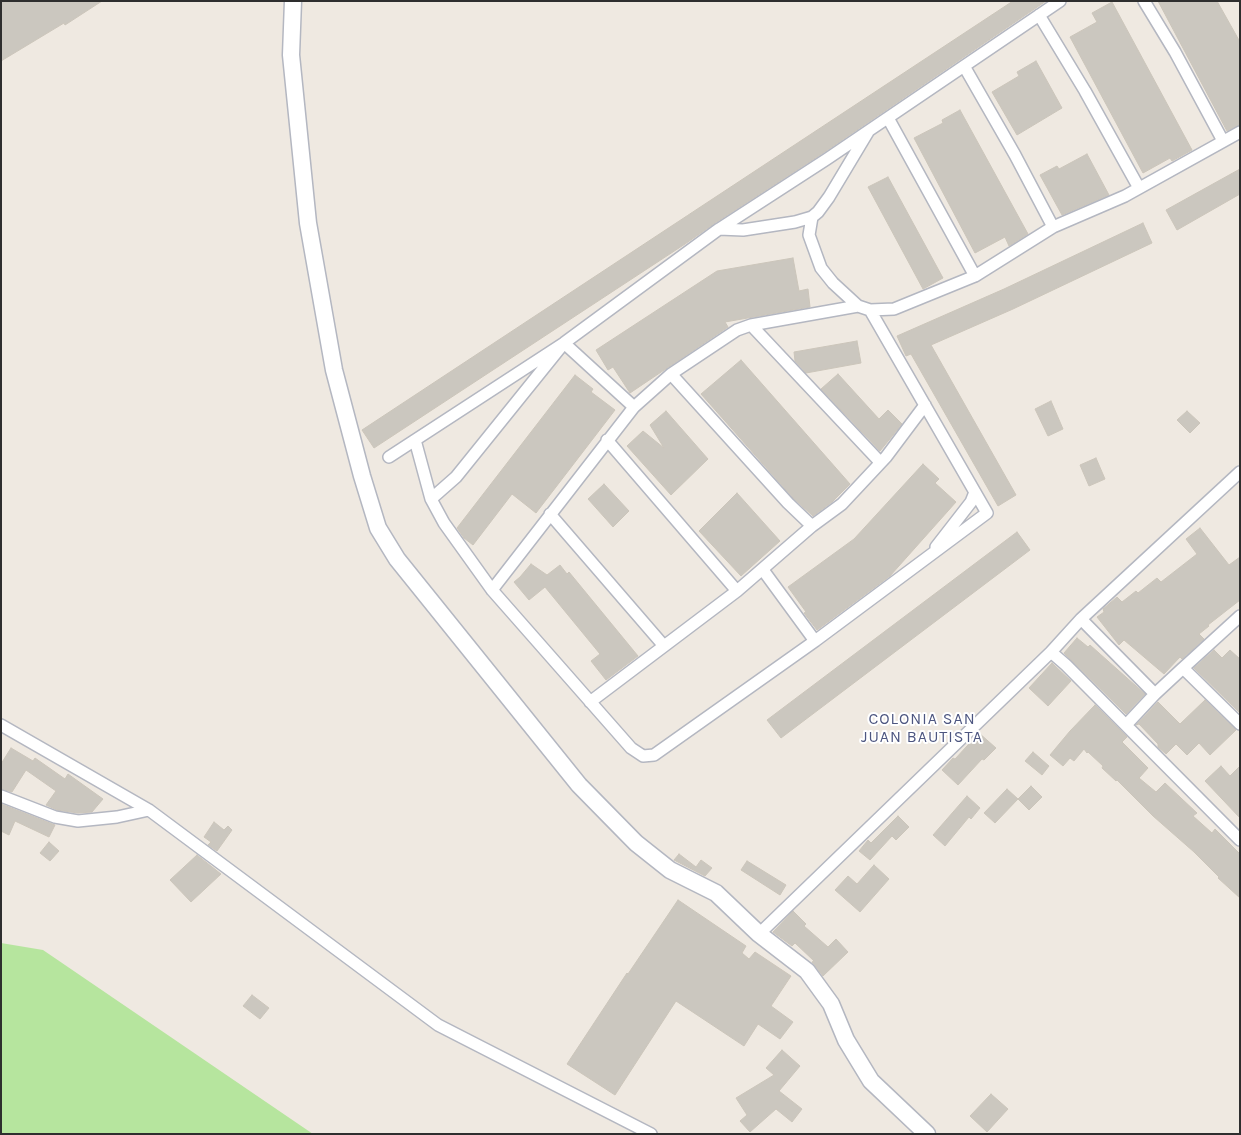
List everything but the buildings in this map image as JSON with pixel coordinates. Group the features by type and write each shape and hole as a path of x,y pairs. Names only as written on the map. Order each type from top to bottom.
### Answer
{"street":[{"path":"293,1 291,55 308,223 334,370 378,528 396,559 408,575 579,785 636,843 670,870 716,893 759,934 807,971 831,1004 846,1040 871,1081 927,1134"},
{"path":"389,457 564,343 719,229 869,131 1060,1"},
{"path":"1144,1 1175,52 1224,141"},
{"path":"1039,15 1085,91 1139,188"},
{"path":"964,66 1015,155 1053,227"},
{"path":"888,118 975,276"},
{"path":"719,229 743,230 795,222 812,216 818,212 829,197 869,131"},
{"path":"812,216 809,235 821,268 848,298 858,306 870,310 894,309 975,276 1053,227 1125,196 1240,132"},
{"path":"492,590 634,407 671,374 737,330 751,325 858,306"},
{"path":"415,440 431,499 444,523 492,590 631,748 643,756 654,755 815,641 987,513 870,310"},
{"path":"751,325 880,462"},
{"path":"564,343 634,407"},
{"path":"431,499 456,477 564,343"},
{"path":"671,374 788,503 812,526"},
{"path":"590,702 738,591 812,526 842,504 880,462 926,405"},
{"path":"607,440 738,591"},
{"path":"759,934 1051,652 1081,619 1240,472"},
{"path":"929,556 970,502 975,492"},
{"path":"550,514 664,646"},
{"path":"763,570 815,641"},
{"path":"1126,725 1183,668 1240,616"},
{"path":"1081,619 1156,694"},
{"path":"1051,652 1237,832"},
{"path":"1183,668 1240,724"},
{"path":"1,725 149,810 438,1025 651,1134"},
{"path":"1,796 55,817 78,821 117,818 149,810"}],"green space":[{"path":"1,943 43,950 313,1134 1,1134"}],"district":[{"name":"COLONIA SAN JUAN BAUTISTA","path":"922,728"}]}
